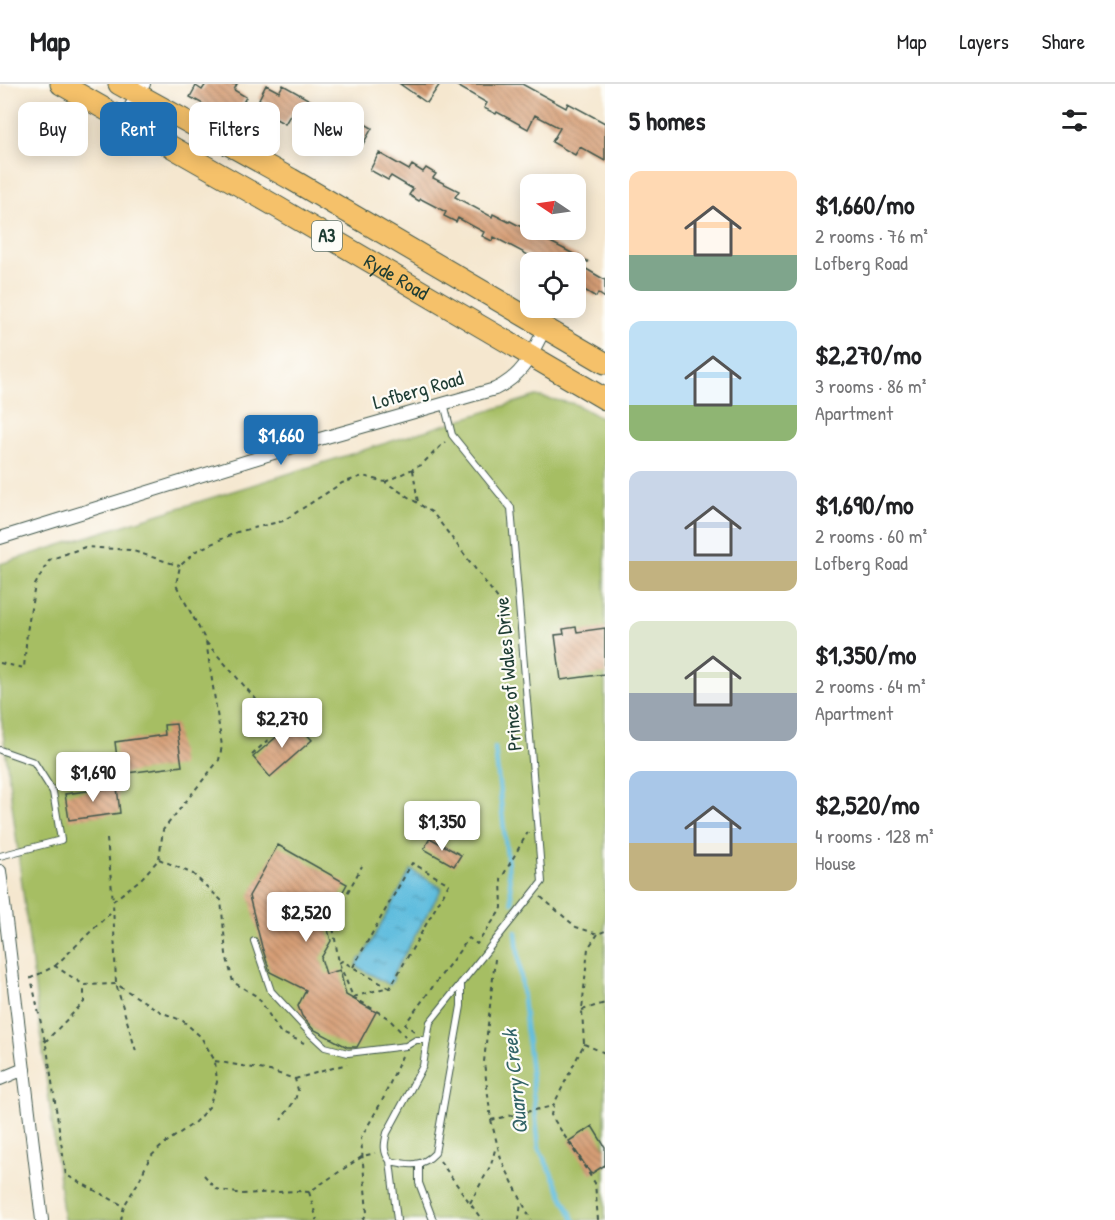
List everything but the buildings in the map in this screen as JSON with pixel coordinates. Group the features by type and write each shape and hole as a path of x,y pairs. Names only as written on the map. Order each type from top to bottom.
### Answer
{"highway":[{"name":"Ryde Road","path":"61,84 100,106"},
{"name":"Ryde Road","path":"119,84 141,89 605,363"},
{"name":"Ryde Road","path":"177,150 605,399"}],"street":[{"path":"133,102 141,89"},
{"name":"Lofberg Road","path":"0,538 309,442 495,389 513,379 524,368 545,328"},
{"path":"0,871 42,1220"},
{"path":"0,1079 24,1069"}],"lane":[{"name":"Prince of Wales Drive","path":"384,1150 387,1133 423,1066 430,1022 542,882 511,508 452,435 444,404"},
{"path":"0,750 34,762 53,792 61,840 0,856"},
{"path":"254,941 271,991 325,1047 348,1053 427,1040"},
{"path":"390,1161 408,1165 419,1164 429,1160 435,1154 460,1006 461,982"},
{"path":"384,1150 390,1161 397,1220"},
{"path":"419,1164 419,1183 433,1220"}],"path":[{"path":"385,482 421,465 452,435"},
{"path":"413,469 418,502"},
{"path":"281,728 206,641 176,585 180,566 196,551 237,532 283,521 342,483 363,476 385,482 433,513 509,612"},
{"path":"0,663 24,668 34,585 49,560 85,547 130,550 180,566"},
{"path":"113,901 141,879 159,859 163,830 219,760 222,746 206,641"},
{"path":"252,755 299,710"},
{"path":"363,1220 367,1213 361,1138 383,1099 415,1032 405,1024 469,938 477,944 502,908 501,879 528,831"},
{"path":"107,838 113,901 116,984 136,1051"},
{"path":"353,968 412,863 450,884 390,988"},
{"path":"362,866 332,921 339,963 353,997 388,1018 408,1043"},
{"path":"534,891 576,927 598,934"},
{"path":"112,911 55,966 31,978 45,1042 66,1175 124,1206"},
{"path":"598,1220 595,1183 551,1115 551,1106 584,1044 582,1010 588,948 598,934 605,931"},
{"path":"491,946 496,950 484,1062 491,1120 501,1159 531,1220"},
{"path":"339,963 342,962 390,988"},
{"path":"55,966 84,985 116,984 161,1012 183,1021 201,1037 216,1061 217,1082 209,1107 194,1123 150,1157 124,1206 121,1220"},
{"path":"45,1042 84,1002 84,985"},
{"path":"353,997 390,988"},
{"path":"582,1010 605,1003"},
{"path":"584,1044 605,1053"},
{"path":"216,1061 270,1071 295,1079 346,1064"},
{"path":"281,1120 295,1100 298,1090 295,1079"},
{"path":"491,1120 551,1106"},
{"path":"470,1203 491,1165 496,1144"},
{"path":"204,1175 216,1189 242,1194 309,1192 363,1156 384,1150"},
{"path":"435,1154 482,1220"},
{"path":"309,1192 317,1220"},
{"path":"519,1220 521,1200"}],"green space":[{"path":"536,396 575,404 605,420 605,1220 64,1220 0,708 0,564"}],"water":[{"path":"411,870 442,888 392,976 394,978 390,985 356,966"}],"waterway":[{"name":"Quarry Creek","path":"495,748 512,902"},
{"name":"Quarry Creek","path":"516,932 539,1148 574,1220"}]}
